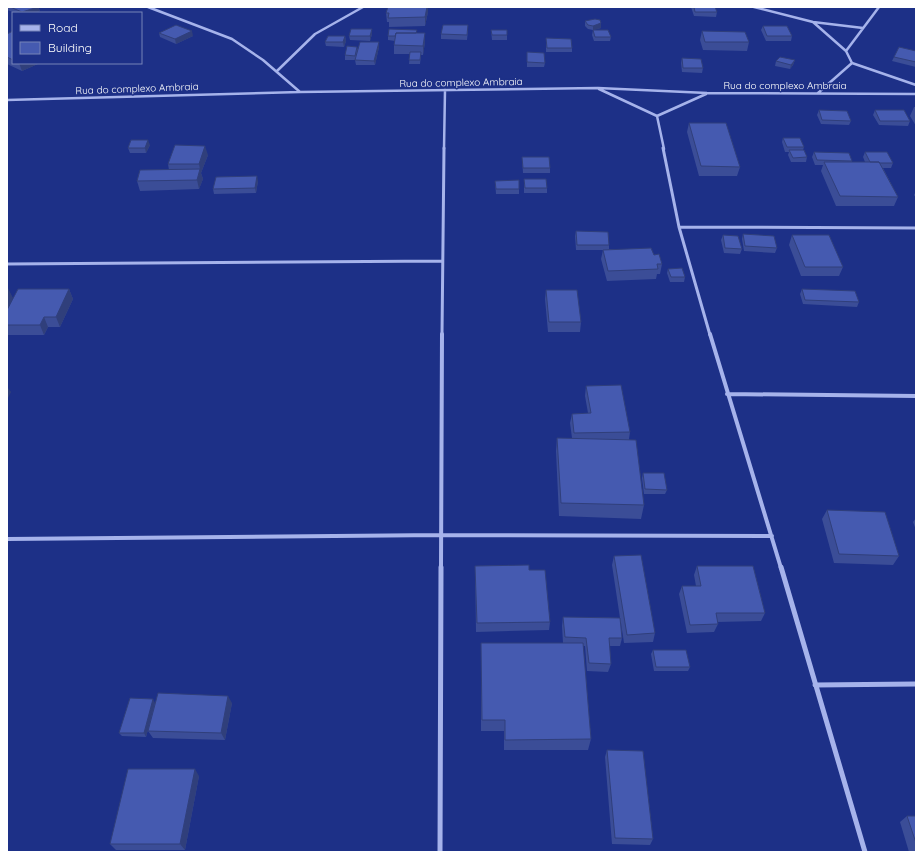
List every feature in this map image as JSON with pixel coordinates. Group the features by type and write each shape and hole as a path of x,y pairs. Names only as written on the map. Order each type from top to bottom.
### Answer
{"street":[{"path":"148,7 232,39 278,72 300,92"},
{"path":"278,72 315,34 363,7"},
{"path":"754,7 812,22 863,28"},
{"path":"846,51 879,7"},
{"path":"812,22 846,51 852,63 916,86"},
{"path":"817,93 852,63"},
{"path":"598,88 657,116"},
{"name":"Rua do complexo Ambraia","path":"7,100 300,92 598,88 707,93 916,94"},
{"path":"440,852 442,261 445,90"},
{"path":"657,116 707,93"},
{"path":"657,116 679,227 726,394 772,536 865,852"},
{"path":"679,227 916,228"},
{"path":"7,264 442,261"},
{"path":"726,394 916,396"},
{"path":"7,539 441,535 772,536"},
{"path":"815,685 916,684"}],"building":[{"path":"10,7 38,7 22,12"},
{"path":"388,7 427,7 425,17 388,18 389,13 386,13"},
{"path":"694,7 715,7 717,12 695,12"},
{"path":"595,19 600,20 601,23 593,26 588,25 585,21"},
{"path":"176,25 192,31 175,39 159,33"},
{"path":"443,25 468,25 467,35 441,34"},
{"path":"763,26 787,26 792,36 767,36"},
{"path":"351,29 372,29 370,36 349,36"},
{"path":"389,29 417,30 416,33 396,33 395,36 388,36"},
{"path":"491,30 507,30 507,35 492,35"},
{"path":"593,30 608,30 611,37 595,37"},
{"path":"702,31 745,32 749,42 705,42"},
{"path":"12,32 12,60 7,57 7,34"},
{"path":"396,33 425,33 423,46 394,45"},
{"path":"328,36 345,36 343,42 325,42"},
{"path":"546,38 571,39 572,48 547,48"},
{"path":"360,42 379,42 374,61 355,60"},
{"path":"347,46 357,47 355,56 345,55"},
{"path":"899,47 916,51 916,62 894,57"},
{"path":"410,52 421,52 420,60 409,60"},
{"path":"527,52 544,53 545,63 527,62"},
{"path":"780,57 795,60 791,65 776,61"},
{"path":"682,58 701,59 703,68 683,68"},
{"path":"819,110 847,111 851,121 822,120"},
{"path":"875,110 904,110 910,121 880,121"},
{"path":"689,123 726,123 740,167 701,166"},
{"path":"783,138 800,138 804,147 787,147"},
{"path":"131,140 148,140 145,148 128,148"},
{"path":"175,145 205,146 199,164 168,164"},
{"path":"789,150 804,150 807,157 793,158"},
{"path":"814,152 849,153 852,161 817,160"},
{"path":"865,152 887,152 893,163 870,162"},
{"path":"522,157 549,157 550,168 523,168"},
{"path":"824,162 879,162 898,197 840,196"},
{"path":"200,169 197,180 137,181 140,170"},
{"path":"257,176 255,188 213,189 216,177"},
{"path":"524,179 546,179 547,188 525,188"},
{"path":"519,180 519,189 496,189 495,181"},
{"path":"576,231 608,232 609,245 577,245"},
{"path":"743,234 774,236 777,248 745,246"},
{"path":"723,235 738,236 742,249 725,248"},
{"path":"792,235 829,235 843,267 805,267"},
{"path":"651,248 654,255 659,254 662,264 657,264 658,269 608,271 603,250"},
{"path":"682,268 685,277 671,277 668,269"},
{"path":"18,289 69,289 56,317 44,317 40,325 7,325 7,310"},
{"path":"802,289 855,291 859,302 805,300"},
{"path":"546,290 577,290 581,322 549,322"},
{"path":"621,385 630,432 574,433 572,414 591,413 586,386"},
{"path":"557,438 636,440 644,505 561,503"},
{"path":"643,473 664,473 667,490 645,489"},
{"path":"827,510 885,512 899,556 839,554"},
{"path":"641,555 655,633 627,635 614,556"},
{"path":"529,565 529,570 545,570 550,622 477,623 475,566"},
{"path":"697,566 753,566 765,613 716,613 718,624 690,625 682,586 701,586"},
{"path":"563,617 620,618 622,638 609,638 611,664 589,663 586,638 565,637"},
{"path":"481,643 583,643 591,739 505,740 505,720 482,720"},
{"path":"653,650 686,650 690,667 656,667"},
{"path":"158,693 228,696 221,733 148,731"},
{"path":"130,698 153,699 144,733 119,733"},
{"path":"607,750 643,751 653,839 615,838"},
{"path":"128,769 195,769 180,844 110,844"},
{"path":"907,816 916,816 916,843"}]}
